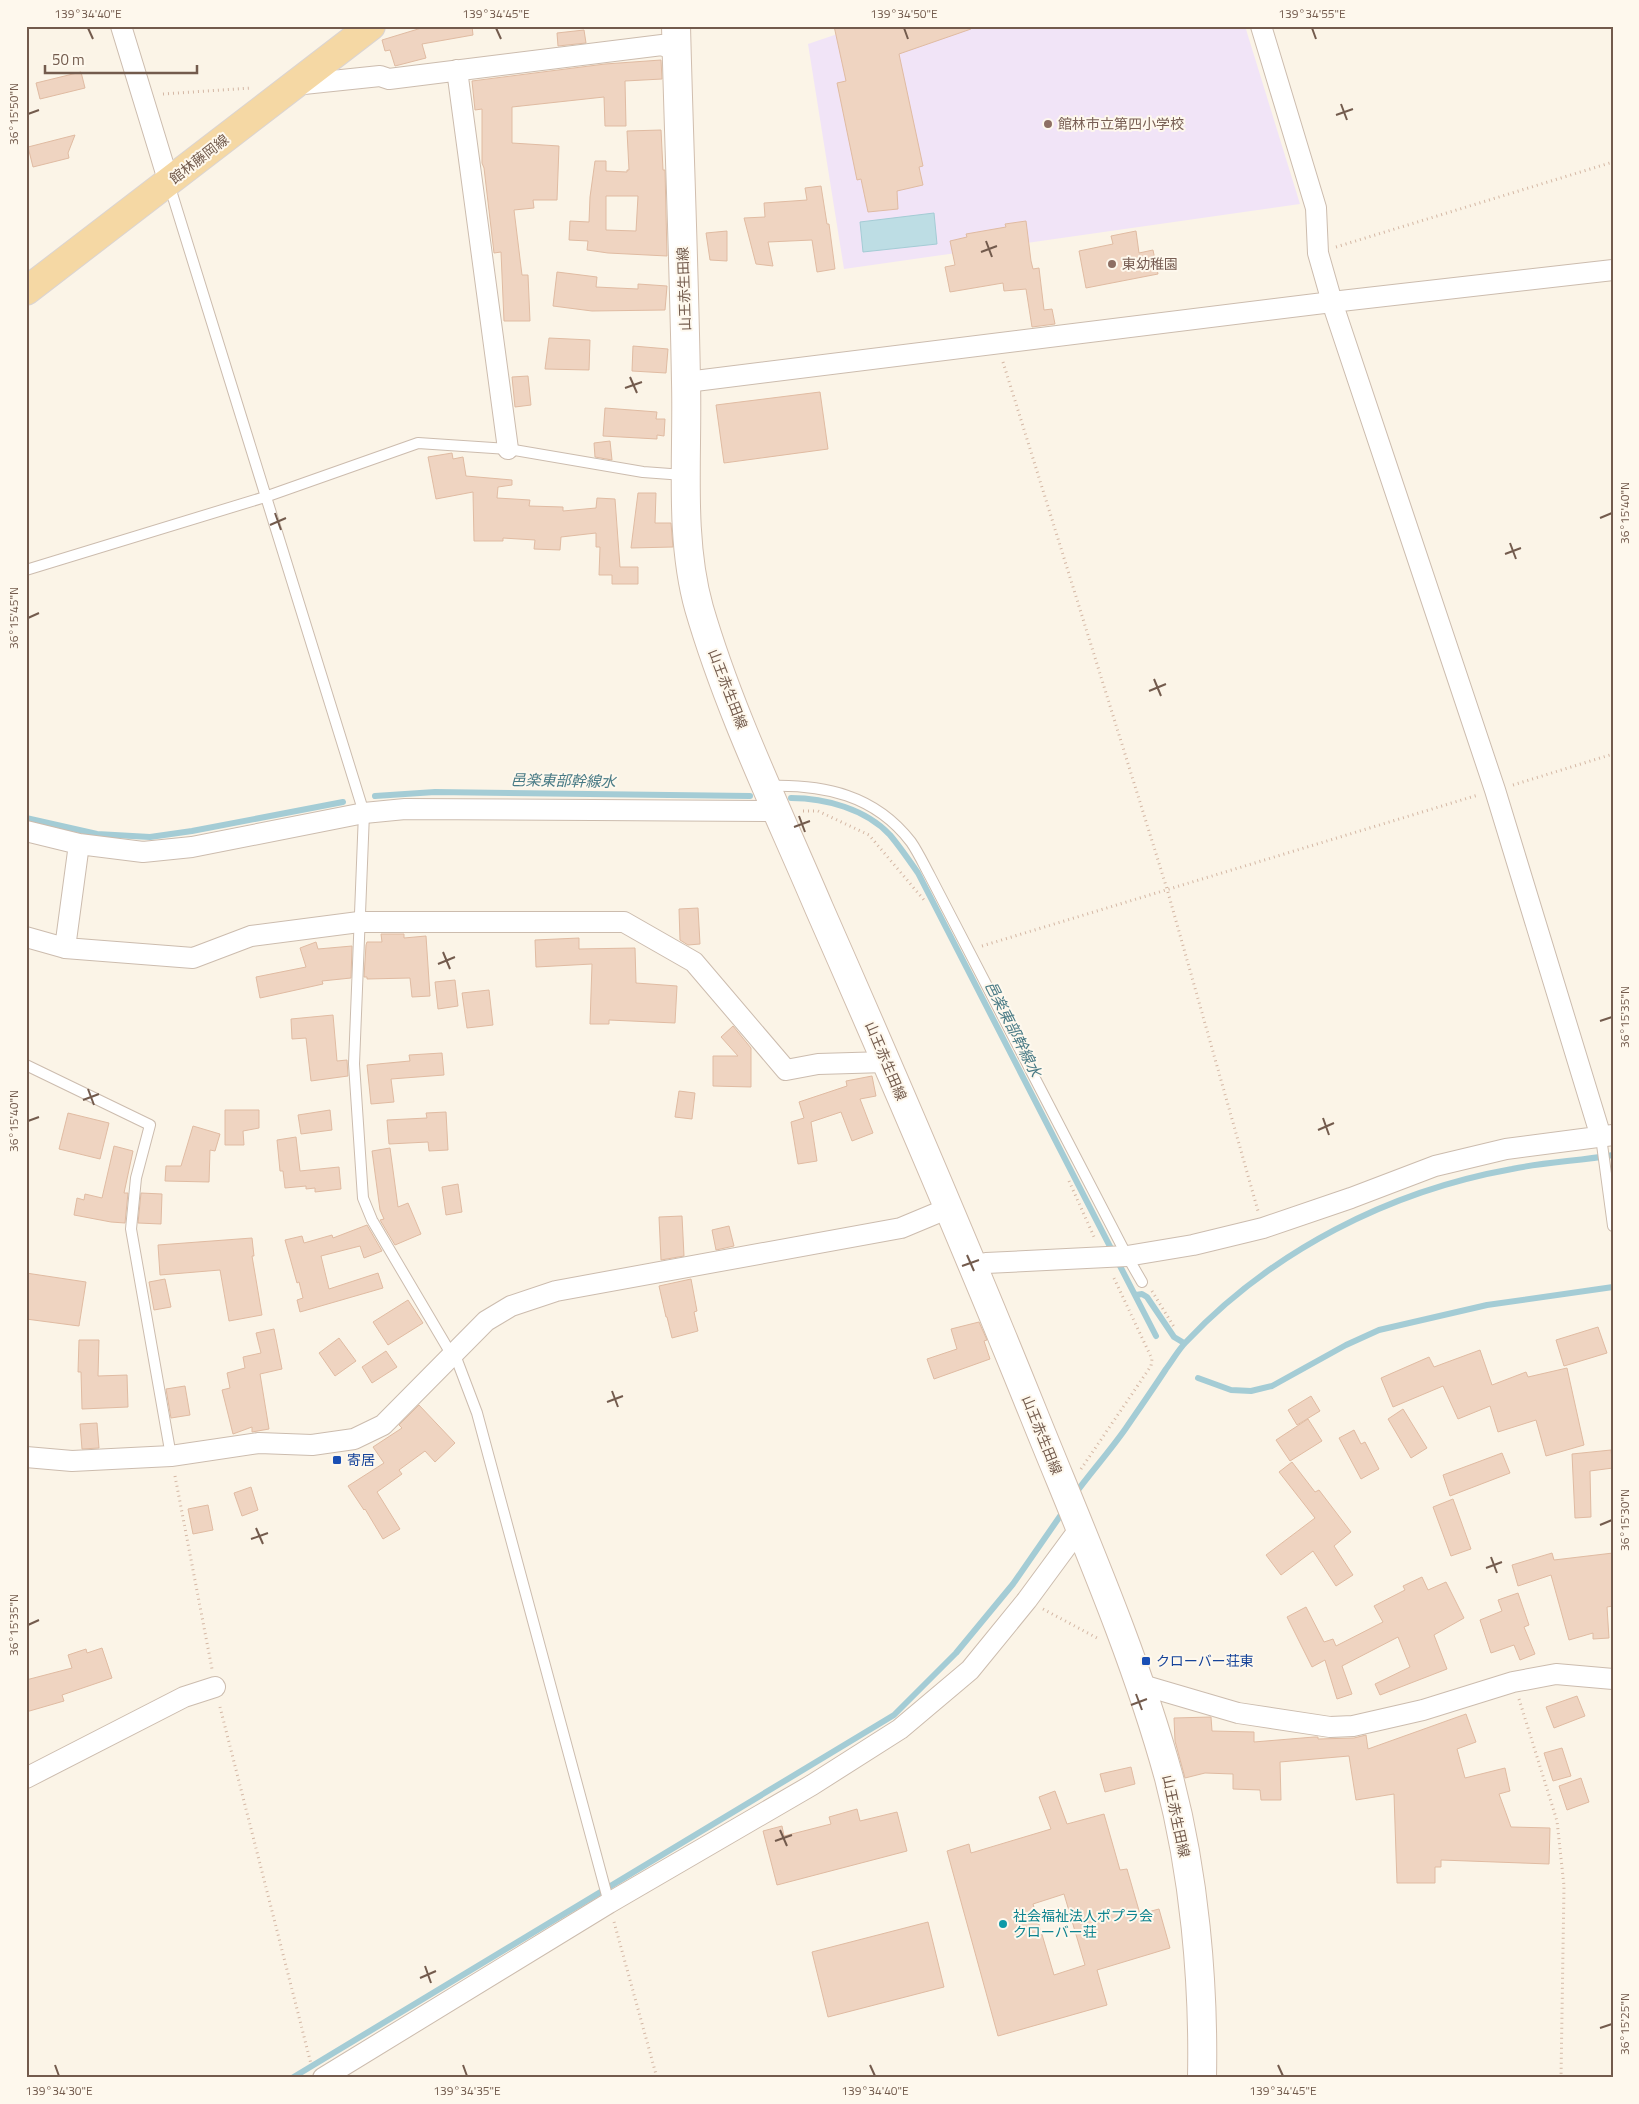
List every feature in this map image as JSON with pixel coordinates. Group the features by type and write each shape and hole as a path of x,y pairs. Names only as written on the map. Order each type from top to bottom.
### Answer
{"main road":[{"name":"館林藤岡線","path":"26,291 169,183 370,26"},
{"name":"山王赤生田線","path":"676,38 690,557 697,600 731,701 766,786 950,1208 1080,1528 1140,1684 1170,1785 1186,1866 1199,1965 1203,2029 1202,2078"}],"street":[{"path":"121,26 169,183"},
{"path":"974,1267 986,1263 1126,1256 1193,1245 1263,1228 1351,1198 1435,1166 1506,1149 1607,1136 1495,790 1332,302 1318,253 1316,208 1261,26"},
{"path":"294,85 380,76 389,78 662,45 676,38"},
{"path":"456,70 508,449"},
{"path":"686,382 1332,302 1613,270"},
{"path":"26,831 79,844 143,852 192,847 364,813 405,809 777,811"},
{"path":"65,948 79,844"},
{"path":"26,938 65,948 192,958 251,936 359,922 624,922 694,962 786,1070 818,1064 886,1062"},
{"path":"26,1457 72,1461 171,1456 259,1442 312,1445 354,1439 383,1426 486,1321 511,1306 556,1291 901,1228 950,1208"},
{"path":"318,2073 812,1785 900,1729 970,1670 1027,1600 1080,1528"},
{"path":"1140,1684 1238,1713 1330,1727 1354,1726 1423,1710 1514,1682 1556,1674 1613,1679"},
{"path":"26,1778 184,1697 215,1687"}],"lane":[{"path":"169,183 364,813 354,1064 363,1198 372,1220 442,1339 455,1354 477,1412 609,1903"},
{"path":"26,570 265,497 418,443 508,449 643,472 687,476"},
{"path":"766,786 790,785 836,792 865,802 887,816 911,842 969,950 1126,1256 1142,1282"},
{"path":"26,1065 150,1125 136,1178 131,1229 171,1456"},
{"path":"1607,1136 1613,1226"}],"path":[{"path":"142,96 256,88"},
{"path":"1318,253 1613,162"},
{"path":"997,343 1167,889 1263,1228"},
{"path":"969,950 1613,754"},
{"path":"777,811 818,811 869,835 923,899 928,908"},
{"path":"1062,1486 1080,1470 1151,1366 1152,1359 1067,1176"},
{"path":"1142,1282 1152,1292 1174,1326"},
{"path":"171,1456 215,1687 318,2073"},
{"path":"1027,1600 1128,1654"},
{"path":"1514,1682 1558,1830 1564,1886 1561,2078"},
{"path":"609,1903 657,2078"}],"shaded area":[{"name":"館林市立第四小学校","path":"861,26 1245,26 1300,204 844,269 808,44"}],"water":[{"path":"934,213 937,244 863,252 860,222"}],"building":[{"path":"428,26 472,26 473,35 422,44 426,58 395,66 390,50 385,51 382,40"},
{"path":"834,26 970,26 971,29 899,54 923,166 919,167 923,185 897,191 898,209 868,212 861,179 857,180 837,83 846,81"},
{"path":"584,30 586,43 558,46 557,33"},
{"path":"661,60 662,79 625,81 626,126 605,126 604,97 512,107 512,143 559,146 557,200 533,200 534,208 514,210 522,275 528,275 530,321 504,321 501,252 494,253 482,163 482,109 475,110 472,81 605,64"},
{"path":"81,72 85,88 40,99 36,83"},
{"path":"661,130 663,170 665,170 667,256 587,250 588,241 569,240 570,221 589,222 595,161 606,161 606,171 627,172 629,170 627,131","holes":["606,196 638,196 636,231 606,230"]},
{"path":"75,135 68,153 69,158 33,167 28,147"},
{"path":"821,186 827,224 829,224 835,269 817,272 812,240 768,242 773,266 756,264 744,218 765,217 764,203 807,200 805,188"},
{"path":"1026,221 1033,269 1039,268 1044,310 1052,309 1055,324 1032,327 1026,289 1004,291 1003,283 950,292 945,267 955,265 950,241 967,237 966,234 1006,227 1005,224"},
{"path":"727,231 727,261 710,260 706,233"},
{"path":"1136,231 1139,253 1153,250 1158,274 1086,288 1079,251 1113,244 1111,236"},
{"path":"557,272 597,277 596,287 638,289 638,284 667,286 665,310 592,311 553,306"},
{"path":"549,338 590,340 589,370 545,369"},
{"path":"633,346 668,349 666,373 632,371"},
{"path":"528,376 531,405 515,407 512,377"},
{"path":"820,392 828,449 724,463 716,405"},
{"path":"605,408 657,412 656,419 665,419 664,436 657,435 657,439 603,436"},
{"path":"610,441 612,460 595,457 594,443"},
{"path":"452,453 453,459 463,457 466,476 512,480 512,485 498,487 497,498 530,500 529,506 563,507 563,511 596,508 597,498 615,499 620,567 638,567 638,584 612,584 612,575 599,575 600,547 596,547 596,533 561,537 560,550 534,549 535,540 503,538 503,541 474,541 473,492 436,499 428,457"},
{"path":"638,493 656,493 655,523 671,523 673,547 631,548"},
{"path":"698,908 700,944 688,945 680,940 679,909"},
{"path":"381,934 404,934 404,938 426,936 430,996 412,997 410,978 367,979 367,977 364,977 367,942 382,942"},
{"path":"579,938 579,949 635,948 636,983 677,986 675,1023 609,1020 609,1024 590,1024 592,964 536,967 535,940"},
{"path":"316,942 318,949 352,946 351,978 322,981 323,984 260,998 256,977 306,967 300,948"},
{"path":"455,980 458,1006 438,1009 435,982"},
{"path":"489,990 493,1025 467,1028 462,993"},
{"path":"333,1015 337,1061 347,1060 348,1076 311,1081 306,1038 292,1039 291,1019"},
{"path":"733,1026 751,1048 751,1087 713,1086 713,1056 738,1056 721,1037"},
{"path":"442,1053 444,1075 391,1079 394,1102 371,1104 367,1065 410,1061 409,1055"},
{"path":"872,1076 876,1096 860,1099 873,1133 852,1141 841,1112 811,1122 817,1161 798,1164 791,1122 804,1118 799,1102 847,1086 846,1081"},
{"path":"679,1091 695,1093 692,1119 675,1117"},
{"path":"225,1110 259,1110 259,1128 243,1131 244,1145 225,1145"},
{"path":"330,1110 332,1130 301,1134 298,1115"},
{"path":"446,1112 448,1150 429,1151 428,1142 389,1144 387,1120 427,1118 426,1113"},
{"path":"68,1113 109,1123 100,1159 59,1149"},
{"path":"193,1126 220,1134 215,1151 210,1150 209,1182 165,1181 166,1166 181,1166"},
{"path":"296,1137 300,1171 339,1167 341,1189 315,1192 315,1188 306,1189 306,1186 285,1188 283,1171 280,1171 277,1140"},
{"path":"114,1146 133,1151 124,1193 128,1193 125,1223 74,1215 77,1198 84,1200 85,1194 102,1198"},
{"path":"390,1148 398,1207 408,1203 421,1234 395,1245 380,1220 384,1219 380,1210 372,1151"},
{"path":"458,1184 462,1212 446,1215 442,1187"},
{"path":"141,1193 162,1194 161,1224 138,1223"},
{"path":"682,1216 684,1256 661,1260 659,1217"},
{"path":"367,1225 382,1251 364,1258 360,1246 321,1256 329,1289 378,1273 383,1288 300,1312 297,1300 303,1298 285,1240 302,1236 304,1243 332,1235 333,1238"},
{"path":"729,1226 734,1246 716,1250 712,1230"},
{"path":"252,1238 254,1256 252,1256 262,1315 229,1321 220,1270 160,1275 158,1245"},
{"path":"26,1273 86,1282 79,1326 26,1319"},
{"path":"165,1279 171,1307 154,1310 149,1282"},
{"path":"691,1279 697,1311 694,1312 698,1331 672,1338 659,1286"},
{"path":"408,1300 423,1323 388,1345 373,1322"},
{"path":"979,1322 987,1340 984,1341 990,1359 934,1379 927,1359 957,1349 951,1329"},
{"path":"1598,1327 1607,1353 1564,1366 1556,1340"},
{"path":"274,1329 282,1369 260,1374 269,1429 252,1432 252,1427 233,1434 222,1390 230,1388 227,1373 245,1368 243,1357 261,1353 256,1333"},
{"path":"339,1338 356,1361 335,1376 319,1353"},
{"path":"79,1340 99,1340 98,1376 127,1375 128,1407 82,1409 81,1372 78,1372"},
{"path":"1480,1350 1492,1385 1526,1372 1528,1377 1567,1368 1584,1445 1546,1456 1536,1420 1498,1432 1490,1406 1458,1419 1443,1386 1393,1407 1381,1378 1429,1357 1434,1367"},
{"path":"386,1351 397,1367 372,1383 362,1367"},
{"path":"185,1386 190,1415 171,1418 166,1389"},
{"path":"1311,1396 1320,1411 1297,1425 1288,1410"},
{"path":"419,1405 455,1443 435,1462 425,1451 399,1470 402,1474 377,1492 400,1529 383,1539 365,1509 348,1486 384,1463 373,1447 402,1428 399,1425"},
{"path":"1403,1409 1427,1448 1411,1458 1388,1419"},
{"path":"1308,1419 1322,1441 1290,1461 1276,1440"},
{"path":"97,1423 99,1448 82,1449 80,1424"},
{"path":"1354,1430 1361,1444 1365,1442 1379,1469 1361,1479 1339,1438"},
{"path":"1611,1450 1613,1468 1590,1471 1591,1517 1575,1518 1572,1454"},
{"path":"1502,1453 1510,1473 1450,1496 1443,1475"},
{"path":"1292,1462 1315,1492 1319,1490 1351,1532 1334,1546 1353,1575 1336,1586 1313,1551 1281,1575 1266,1555 1315,1518 1279,1472"},
{"path":"251,1487 258,1510 242,1516 234,1493"},
{"path":"1453,1499 1471,1549 1451,1556 1433,1507"},
{"path":"208,1505 213,1530 193,1534 188,1509"},
{"path":"1552,1553 1554,1560 1613,1553 1613,1606 1607,1607 1609,1638 1593,1639 1593,1633 1569,1640 1551,1575 1518,1586 1512,1565"},
{"path":"1422,1577 1428,1590 1446,1582 1464,1618 1434,1635 1447,1669 1380,1695 1375,1684 1410,1667 1398,1637 1342,1666 1352,1694 1337,1699 1325,1660 1312,1667 1287,1617 1306,1607 1324,1642 1333,1639 1336,1646 1383,1622 1374,1606 1405,1590 1403,1586"},
{"path":"1518,1593 1529,1625 1524,1627 1535,1654 1520,1660 1514,1645 1491,1653 1480,1620 1502,1611 1498,1600"},
{"path":"102,1648 112,1678 62,1695 64,1701 26,1712 26,1680 72,1668 68,1655 86,1649 87,1653"},
{"path":"1577,1696 1585,1716 1554,1728 1546,1707"},
{"path":"1466,1714 1476,1742 1457,1749 1465,1778 1505,1768 1510,1791 1499,1794 1511,1827 1550,1828 1549,1864 1441,1860 1441,1867 1435,1867 1435,1883 1397,1883 1394,1794 1356,1800 1349,1756 1280,1762 1281,1800 1261,1800 1260,1790 1233,1789 1233,1774 1205,1773 1185,1778 1175,1741 1174,1718 1211,1717 1212,1731 1254,1732 1254,1742 1314,1737 1318,1737 1318,1739 1354,1738 1366,1735 1368,1749"},
{"path":"1562,1748 1571,1776 1553,1781 1544,1753"},
{"path":"1131,1767 1135,1784 1105,1792 1100,1774"},
{"path":"1581,1778 1589,1802 1567,1810 1559,1786"},
{"name":"社会福祉法人ポプラ会 クローバー荘","path":"1055,1791 1067,1824 1104,1814 1120,1870 1127,1869 1140,1914 1159,1909 1170,1948 1097,1970 1107,2005 998,2036 947,1851 969,1844 971,1853 1051,1829 1039,1797","holes":["1064,1894 1085,1965 1054,1975 1033,1904"]},
{"path":"857,1809 860,1821 897,1812 907,1851 777,1885 763,1831 782,1826 784,1836 831,1824 829,1817"},
{"path":"928,1922 944,1987 828,2017 812,1952"}],"waterway":[{"name":"邑楽東部幹線水","path":"375,796 435,792 750,796"},
{"name":"邑楽東部幹線水","path":"791,798 831,803 869,818 890,835 918,873 1156,1336"},
{"name":"邑楽東部幹線水","path":"26,818 97,834 150,837 192,831 343,802"},
{"path":"1075,1494 1120,1437 1183,1345 1220,1309 1256,1280 1295,1253 1377,1209 1466,1179 1512,1169 1613,1155"},
{"path":"1198,1378 1231,1390 1251,1391 1272,1386 1346,1345 1379,1330 1487,1305 1613,1287"},
{"path":"1136,1295 1142,1294 1147,1297 1174,1337 1184,1343"},
{"path":"292,2078 894,1715 956,1653 1013,1584 1065,1509"}],"place":[{"name":"館林市立第四小学校","path":"1048,124"},
{"name":"東幼稚園","path":"1112,264"},
{"name":"寄居","path":"337,1460"},
{"name":"クローバー荘東","path":"1146,1661"},
{"name":"社会福祉法人ポプラ会 クローバー荘","path":"1003,1924"}]}
